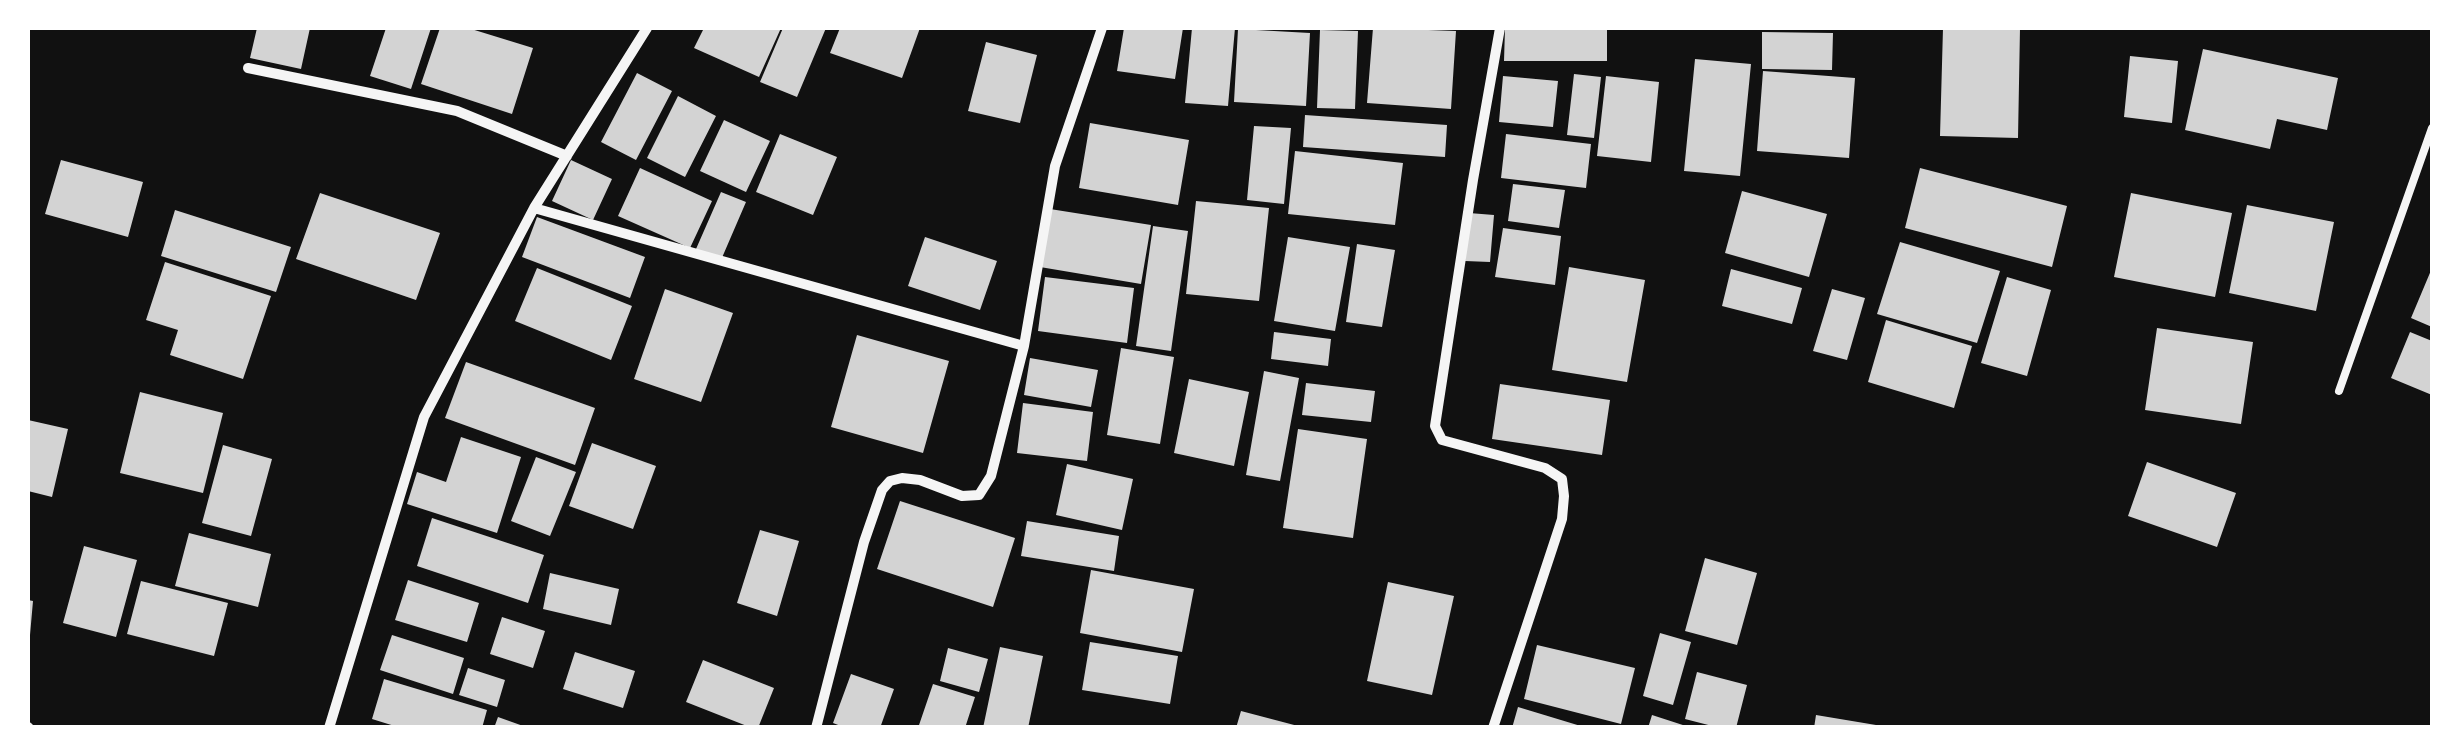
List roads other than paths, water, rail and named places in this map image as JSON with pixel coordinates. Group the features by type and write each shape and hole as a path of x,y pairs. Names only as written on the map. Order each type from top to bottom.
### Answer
{"street":[{"path":"329,728 424,417 534,208 647,28"},
{"path":"816,728 864,542 882,490 890,481 902,478 920,480 962,496 978,495 991,476 1024,346 1056,166 1102,28"},
{"path":"1493,728 1562,519 1564,496 1562,480 1545,468 1442,440 1435,426 1500,28"},
{"path":"248,68 457,111 567,156"},
{"path":"534,208 1024,346"}],"lane":[{"path":"2340,391 2432,128"}]}
